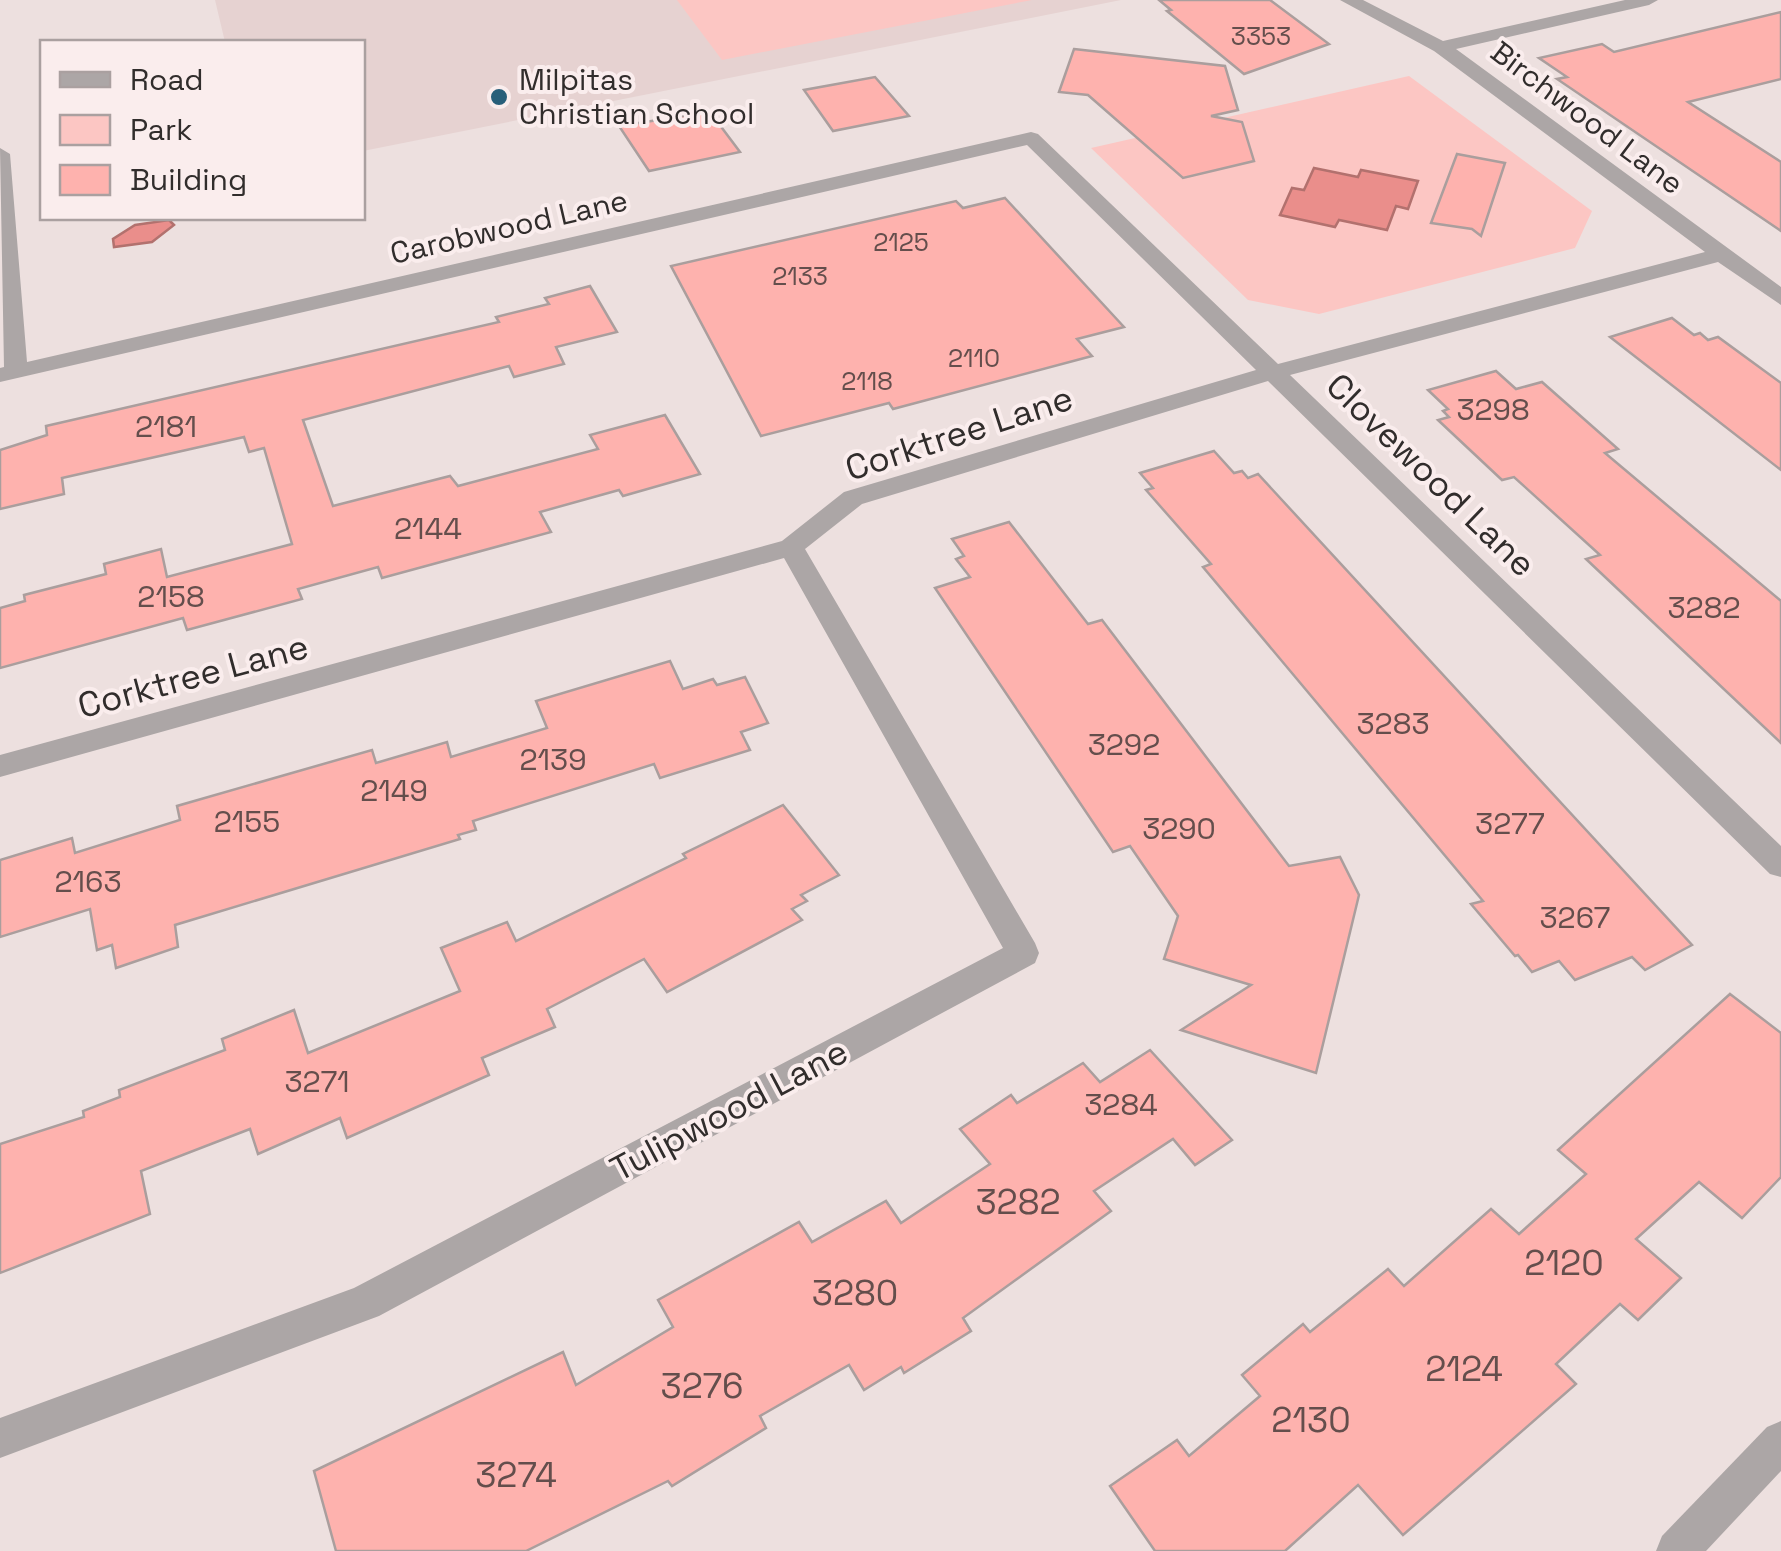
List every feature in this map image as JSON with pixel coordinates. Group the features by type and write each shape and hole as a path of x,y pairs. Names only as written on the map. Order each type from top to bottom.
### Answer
{"street":[{"name":"Birchwood Lane","path":"1348,0 1442,47 1781,298"},
{"path":"1442,47 1648,0"},
{"name":"Clovewood Lane","path":"1031,138 1781,864"},
{"name":"Carobwood Lane","path":"8,373 1031,138"},
{"path":"0,154 8,373"},
{"name":"Corktree Lane","path":"0,766 791,548 853,498 1274,372 1720,254"},
{"name":"Tulipwood Lane","path":"0,1438 365,1303 1024,953 791,548"},
{"path":"1677,1551 1781,1442"}],"shaded area":[{"name":"Milpitas Christian School","path":"215,0 1121,0 365,151 365,40 225,40"},
{"path":"1314,168 1358,177 1361,170 1418,181 1408,209 1396,206 1387,230 1339,220 1335,227 1280,215 1292,188 1304,190"},
{"path":"169,220 174,225 152,242 114,247 113,239 135,225"}],"green space":[{"path":"677,0 1032,0 722,60"},
{"path":"1409,76 1592,211 1575,248 1319,314 1248,300 1091,148"}],"building":[{"path":"1159,0 1270,0 1329,44 1244,74 1167,11 1171,10"},
{"path":"1781,12 1781,79 1688,102 1781,162 1781,231 1557,79 1567,77 1539,58 1602,44 1614,52"},
{"path":"1074,49 1225,66 1238,110 1211,116 1242,122 1254,161 1183,178 1088,95 1059,92"},
{"path":"875,77 909,116 833,131 804,90"},
{"path":"710,112 740,152 649,171 619,126"},
{"path":"1457,154 1505,163 1481,236 1472,229 1431,223"},
{"path":"1005,198 1124,327 1077,339 1092,356 893,409 889,403 761,436 671,266 956,201 963,208"},
{"path":"590,286 617,332 556,347 564,364 514,377 509,366 303,420 333,506 450,476 458,486 598,449 590,435 665,415 700,474 623,496 619,490 540,512 551,532 382,578 378,567 298,589 302,599 187,630 183,618 0,668 0,608 25,601 24,595 106,574 104,564 161,549 167,577 292,544 264,448 249,452 244,437 62,478 64,494 0,509 0,450 47,435 46,426 499,322 496,317 549,304 545,298"},
{"path":"1672,318 1694,335 1700,333 1708,340 1718,337 1781,383 1781,470 1610,337"},
{"path":"1496,371 1516,389 1542,382 1618,449 1605,453 1781,601 1781,743 1586,559 1600,555 1514,477 1502,480 1438,420 1449,417 1443,411 1448,409 1428,390"},
{"path":"1214,451 1234,473 1242,471 1248,478 1258,474 1692,945 1645,970 1632,957 1575,980 1559,961 1532,972 1515,956 1471,904 1483,901 1203,567 1211,564 1146,490 1153,488 1140,473"},
{"path":"1009,522 1088,624 1102,620 1289,866 1340,857 1359,895 1316,1073 1181,1030 1251,985 1164,959 1178,916 1130,846 1113,852 935,588 970,577 956,559 964,556 952,539"},
{"path":"670,661 683,689 713,679 717,685 745,677 768,723 741,732 750,750 660,778 654,764 473,821 476,830 458,835 460,839 175,925 178,947 116,968 112,945 97,950 90,909 0,937 0,860 72,838 75,853 180,820 177,806 372,750 376,763 447,742 451,757 547,728 536,701"},
{"path":"783,805 839,875 801,895 807,901 792,909 802,920 667,992 644,959 547,1009 555,1027 482,1058 489,1075 347,1138 340,1118 258,1154 250,1129 141,1171 150,1214 0,1273 0,1144 84,1117 83,1111 120,1097 119,1090 225,1050 222,1039 294,1010 308,1053 460,991 441,948 507,922 516,941 686,858 683,854"},
{"path":"1730,994 1781,1033 1781,1177 1742,1218 1699,1182 1636,1239 1681,1278 1638,1320 1620,1304 1556,1364 1576,1384 1403,1535 1358,1485 1285,1551 1155,1551 1110,1486 1177,1440 1189,1456 1260,1396 1242,1375 1303,1324 1310,1332 1388,1269 1404,1286 1491,1209 1519,1234 1586,1174 1558,1150"},
{"path":"1150,1050 1232,1140 1195,1165 1173,1139 1094,1191 1111,1211 963,1318 971,1331 904,1373 901,1367 864,1390 849,1365 760,1416 766,1428 672,1486 668,1481 526,1551 336,1551 314,1471 563,1352 576,1385 673,1327 658,1300 799,1222 812,1242 886,1201 901,1223 990,1164 960,1129 1011,1095 1017,1103 1083,1063 1100,1082"}],"place":[{"name":"Milpitas Christian School","path":"499,97"}]}
